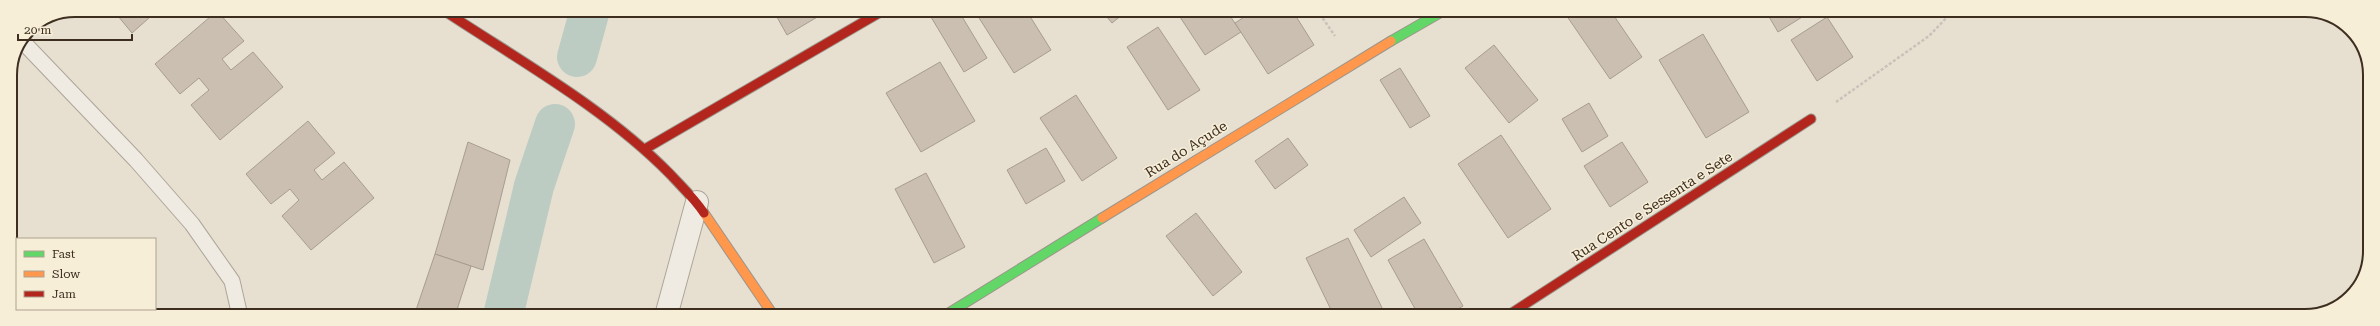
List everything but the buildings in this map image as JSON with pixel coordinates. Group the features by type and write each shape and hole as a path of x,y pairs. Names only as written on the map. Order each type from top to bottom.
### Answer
{"street":[{"path":"454,17 582,102 645,149 697,202 769,309"},
{"path":"645,149 872,17"},
{"name":"Rua do Açude","path":"955,309 1353,62 1433,17"},
{"name":"Rua Cento e Sessenta e Sete","path":"1518,309 1811,120"},
{"path":"668,309 697,202"}],"lane":[{"path":"26,45 136,160 192,224 232,281 238,309"}],"path":[{"path":"1811,120 1929,36 1947,17"}],"waterway":[{"path":"577,57 588,17"},
{"path":"505,309 534,186 555,124"}],"traffic: fast":[{"path":"1391,41 1433,17"},
{"path":"955,309 1102,218"}],"traffic: slow":[{"path":"1102,218 1391,41"},
{"path":"704,213 769,309"}],"traffic: jam":[{"path":"454,17 561,86 618,128 645,150 670,174 692,197 704,213"},
{"path":"645,149 872,17"},
{"path":"1518,309 1811,119"}]}
